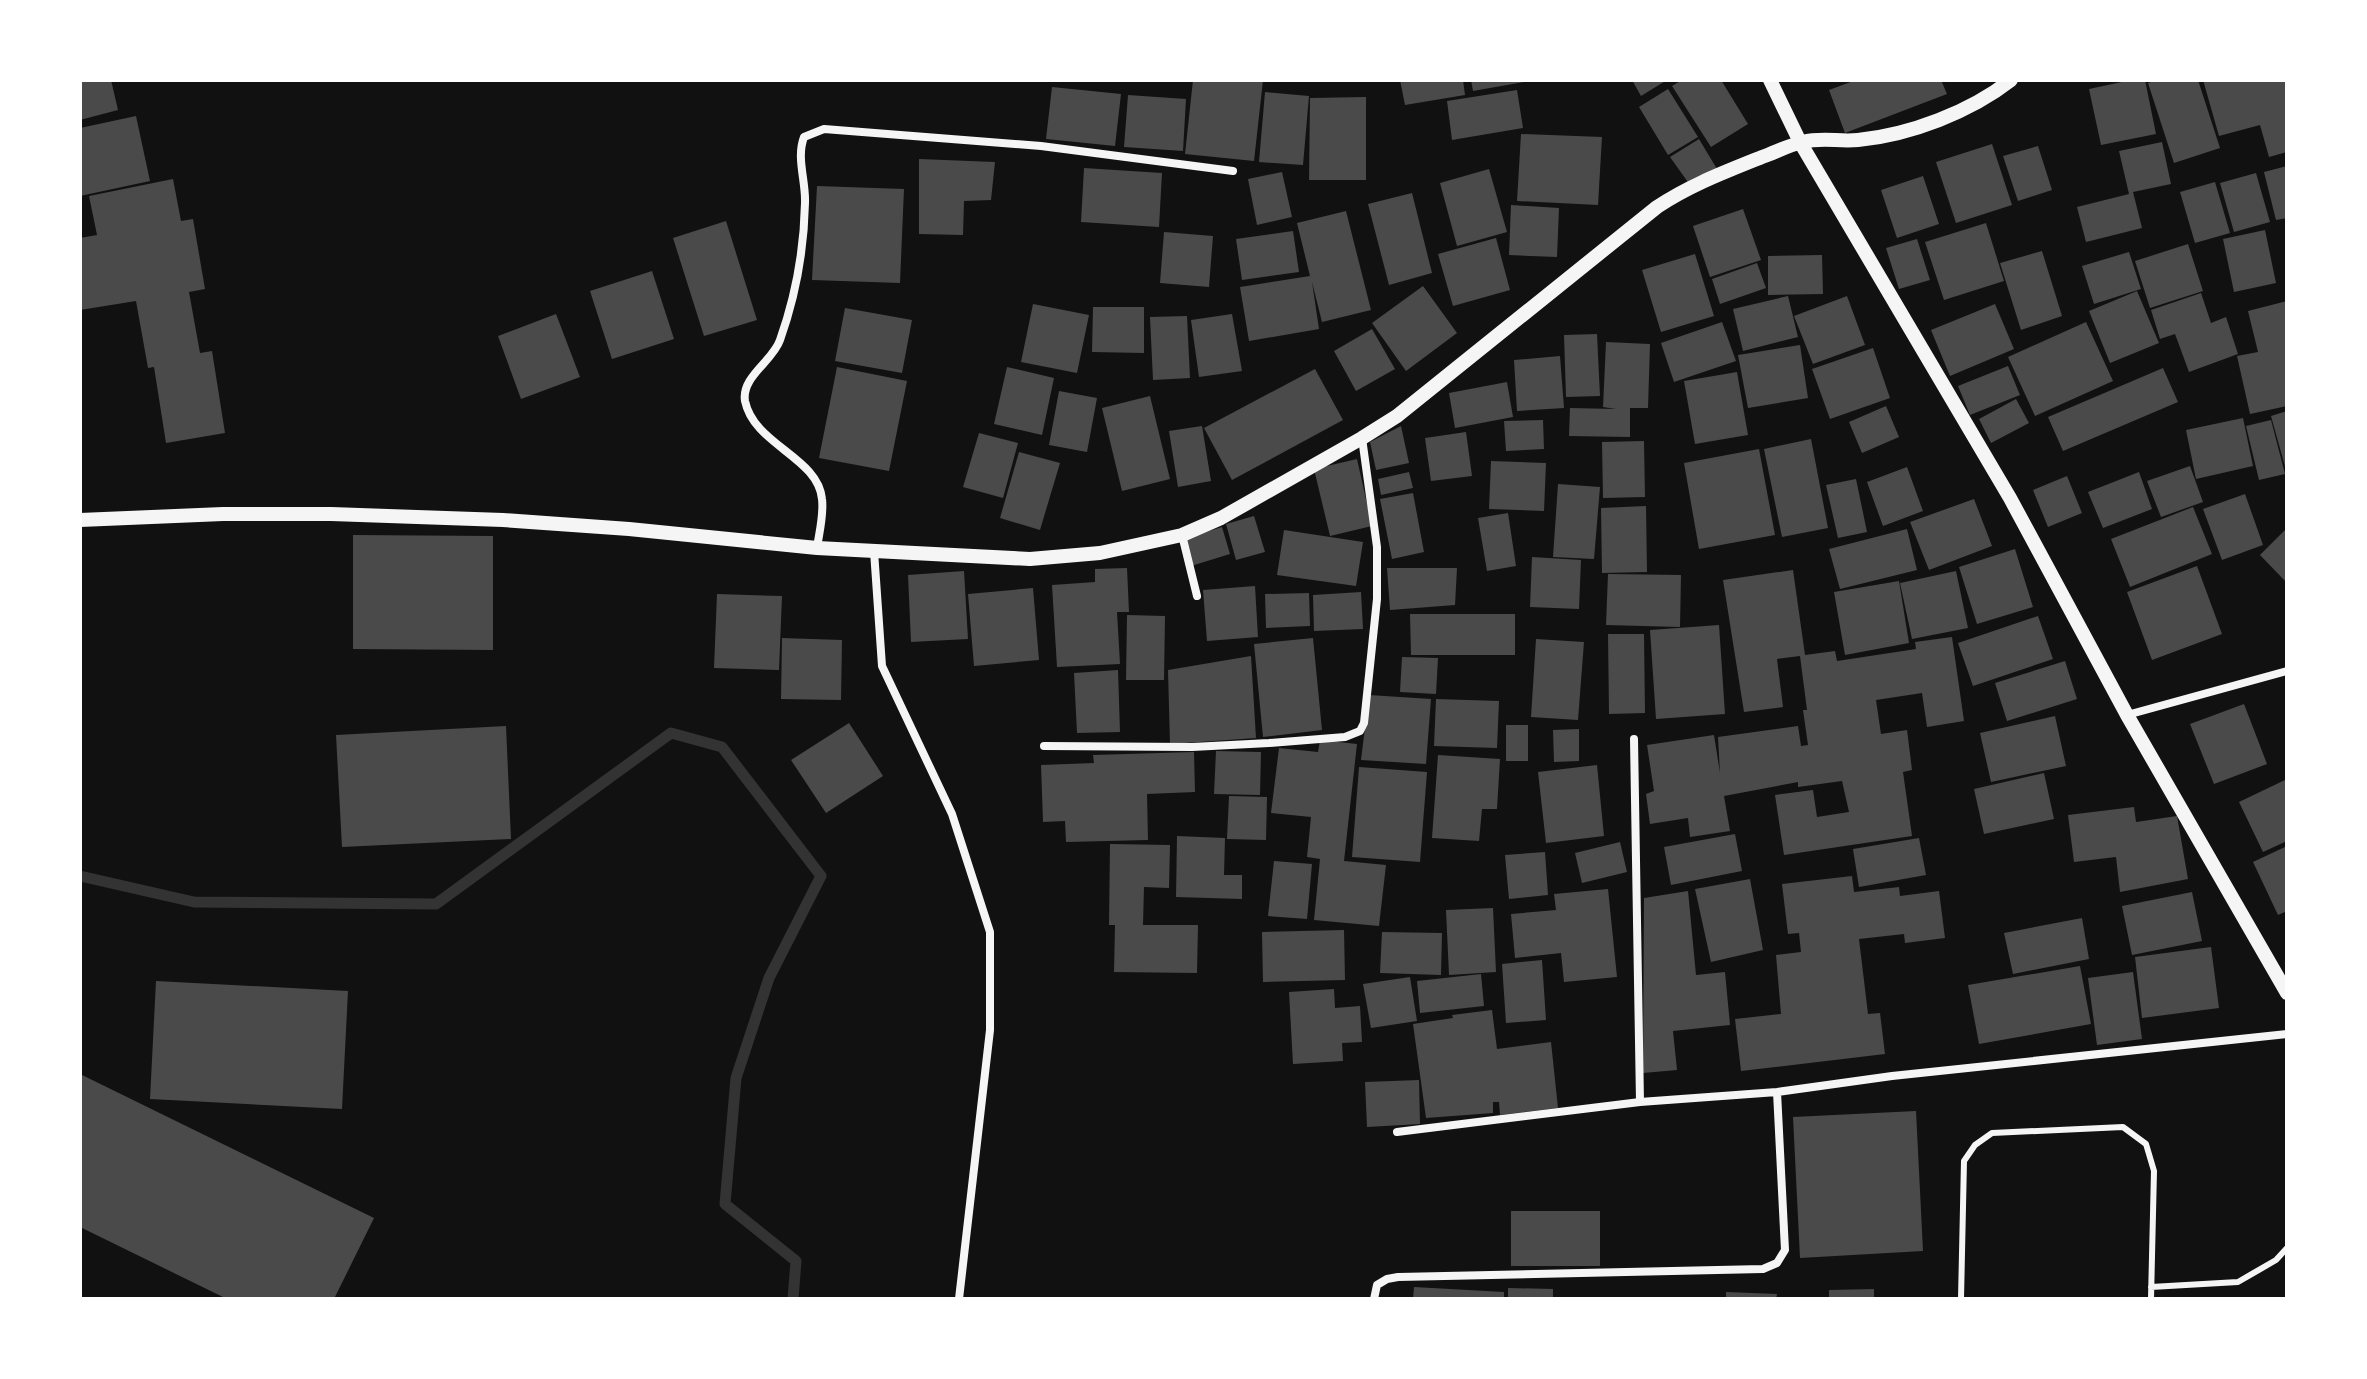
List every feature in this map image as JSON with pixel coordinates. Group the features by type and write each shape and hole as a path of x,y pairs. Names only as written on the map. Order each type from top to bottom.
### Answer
{"street":[{"path":"1770,80 1800,142 2010,498 2127,715 2287,993"},
{"path":"80,520 223,514 331,514 503,520 817,548 1030,559 1100,553 1182,535 1268,493 1397,416 1657,207 1682,191 1800,142 1825,138 1861,140 1959,113 1986,99 2011,80"},
{"path":"817,548 822,499 818,485 808,471 758,428 744,399 745,387 779,344 798,279 805,198 800,147 804,137 824,129 1041,146 1233,171"},
{"path":"1044,746 1192,747 1345,737 1360,731 1364,723 1377,599 1377,547 1362,438"},
{"path":"1182,535 1197,596"},
{"path":"874,551 882,666 952,814 990,932 990,1030 959,1299"},
{"path":"2127,715 2270,673 2287,671"},
{"path":"1634,739 1640,1102"},
{"path":"1397,1132 1640,1102 1777,1092 1892,1076 2287,1034"},
{"path":"1374,1299 1377,1285 1398,1277 1763,1269 1777,1263 1785,1250 1777,1092"}],"lane":[{"path":"1961,1299 1964,1161 1975,1145 1992,1133 2123,1127 2146,1144 2154,1171 2151,1299"},
{"path":"2151,1287 2238,1282 2276,1260 2287,1248"}],"building":[{"path":"80,80 111,80 118,110 80,120"},
{"path":"1193,80 1263,80 1254,161 1185,154"},
{"path":"1400,80 1463,80 1465,95 1405,105"},
{"path":"1471,80 1524,80 1524,82 1473,91"},
{"path":"1632,80 1667,80 1641,96"},
{"path":"1682,80 1721,80 1748,124 1711,147 1672,86"},
{"path":"1856,80 1941,80 1947,94 1845,133 1829,90"},
{"path":"2145,80 2156,134 2101,145 2089,89"},
{"path":"2157,80 2198,80 2220,148 2174,163 2148,83"},
{"path":"2203,80 2287,80 2287,152 2269,157 2260,125 2219,136"},
{"path":"1052,87 1121,94 1115,146 1046,139"},
{"path":"1668,89 1698,137 1668,155 1639,107"},
{"path":"1517,90 1523,128 1452,140 1447,101"},
{"path":"1265,92 1309,96 1303,165 1259,162"},
{"path":"1128,95 1186,99 1183,151 1124,147"},
{"path":"1366,97 1366,180 1309,180 1310,98"},
{"path":"136,116 150,181 80,196 80,128"},
{"path":"1521,134 1602,137 1598,205 1517,201"},
{"path":"1699,139 1717,169 1690,185 1670,157"},
{"path":"2162,142 2171,184 2133,192 2142,228 2086,242 2077,207 2129,194 2119,151"},
{"path":"1992,144 2012,205 1956,223 1936,162"},
{"path":"2038,146 2052,190 2018,201 2003,156"},
{"path":"919,159 995,162 991,200 964,201 963,235 919,234"},
{"path":"2287,166 2287,218 2276,220 2264,172"},
{"path":"1084,168 1162,173 1159,227 1081,222"},
{"path":"1489,169 1507,232 1457,246 1440,183"},
{"path":"1282,172 1292,217 1257,225 1248,179"},
{"path":"2256,173 2270,222 2234,232 2220,183"},
{"path":"1923,176 1939,224 1897,238 1881,190"},
{"path":"173,179 181,221 193,219 205,289 189,292 200,353 212,351 225,433 166,443 154,367 148,368 136,301 80,310 80,238 97,235 89,196"},
{"path":"2215,182 2230,233 2195,243 2180,192"},
{"path":"817,186 904,189 900,283 812,280"},
{"path":"1412,193 1432,273 1389,285 1368,204"},
{"path":"1511,205 1559,208 1557,257 1509,255"},
{"path":"1743,209 1761,260 1710,277 1693,226"},
{"path":"1346,211 1371,310 1322,322 1312,282 1319,329 1249,341 1240,287 1310,276 1297,223"},
{"path":"726,221 757,320 704,336 673,238"},
{"path":"1986,223 2004,281 1944,300 1925,242"},
{"path":"2265,230 2276,283 2234,292 2223,239"},
{"path":"1293,231 1299,272 1242,280 1236,239"},
{"path":"1164,232 1213,236 1209,287 1160,283"},
{"path":"1496,238 1510,290 1453,306 1438,254"},
{"path":"1917,239 1930,280 1899,289 1886,248"},
{"path":"2188,244 2203,291 2150,308 2135,261"},
{"path":"2042,251 2062,316 2021,330 2000,263"},
{"path":"2129,252 2141,289 2094,304 2082,266"},
{"path":"1695,254 1714,316 1661,332 1642,270"},
{"path":"1822,255 1823,294 1768,295 1768,256"},
{"path":"1757,263 1766,288 1720,304 1712,279"},
{"path":"652,271 674,339 612,359 590,291"},
{"path":"1423,286 1457,333 1406,371 1372,323"},
{"path":"2137,291 2159,343 2110,363 2089,311"},
{"path":"2201,293 2211,323 2226,317 2238,354 2189,372 2175,334 2160,339 2151,310"},
{"path":"1788,296 1798,337 1743,351 1733,309"},
{"path":"1847,296 1865,345 1813,364 1794,316"},
{"path":"2287,301 2287,406 2250,414 2237,356 2258,352 2248,311"},
{"path":"1033,304 1089,315 1077,373 1021,362"},
{"path":"1995,304 2014,349 1950,376 1931,330"},
{"path":"1093,307 1144,307 1144,353 1092,352"},
{"path":"845,308 912,320 902,373 835,361"},
{"path":"556,314 580,377 521,399 498,336"},
{"path":"1232,314 1242,371 1199,377 1191,320"},
{"path":"1187,316 1190,378 1153,380 1150,317"},
{"path":"1722,322 1736,361 1674,382 1661,343"},
{"path":"2086,322 2113,381 2035,416 2008,357"},
{"path":"1372,329 1395,369 1356,391 1334,351"},
{"path":"1597,334 1600,396 1566,397 1564,335"},
{"path":"1606,342 1650,344 1648,408 1630,408 1630,437 1569,436 1570,408 1616,409 1603,407"},
{"path":"1800,345 1808,398 1748,408 1738,355"},
{"path":"1873,348 1890,398 1830,419 1812,369"},
{"path":"1560,356 1564,408 1517,411 1514,360"},
{"path":"2008,366 2020,395 1970,415 1958,386"},
{"path":"837,367 907,381 889,471 819,458"},
{"path":"1007,367 1054,378 1042,435 994,424"},
{"path":"2163,368 2178,402 2063,451 2048,417"},
{"path":"1315,369 1343,420 1232,480 1204,428"},
{"path":"1737,372 1748,435 1695,444 1684,381"},
{"path":"1507,382 1513,417 1455,428 1449,393"},
{"path":"1059,391 1097,398 1087,452 1049,445"},
{"path":"1150,396 1170,479 1122,491 1102,408"},
{"path":"2016,399 2029,423 1991,443 1979,419"},
{"path":"1886,406 1899,437 1862,453 1849,422"},
{"path":"2287,411 2287,470 2286,470 2271,416"},
{"path":"2243,418 2253,466 2196,479 2186,430"},
{"path":"1543,420 1544,449 1506,451 1504,421"},
{"path":"2271,420 2285,474 2259,480 2246,426"},
{"path":"1202,426 1211,481 1178,487 1169,431"},
{"path":"1401,426 1409,463 1376,470 1370,442"},
{"path":"1466,432 1472,476 1431,481 1425,438"},
{"path":"979,433 1018,443 1003,498 963,487"},
{"path":"1811,439 1828,528 1782,537 1764,449"},
{"path":"1644,441 1645,497 1603,498 1602,442"},
{"path":"1759,449 1775,535 1699,549 1684,463"},
{"path":"1019,452 1060,463 1040,530 1000,518"},
{"path":"1357,459 1372,526 1330,536 1314,469"},
{"path":"1491,461 1546,463 1544,511 1489,509"},
{"path":"2190,466 2203,502 2161,517 2147,481"},
{"path":"1907,467 1923,511 1883,526 1867,482"},
{"path":"1409,472 1413,488 1381,495 1378,479"},
{"path":"2139,472 2152,509 2103,528 2088,492"},
{"path":"2067,476 2082,513 2048,527 2033,490"},
{"path":"1856,479 1867,532 1838,538 1826,485"},
{"path":"1558,484 1600,487 1594,559 1553,557"},
{"path":"1413,493 1424,552 1392,559 1380,499"},
{"path":"2245,494 2263,545 2222,560 2203,509"},
{"path":"1974,499 1992,546 1929,570 1910,522"},
{"path":"1646,506 1647,572 1602,573 1601,508"},
{"path":"2193,507 2212,554 2130,587 2111,539"},
{"path":"1508,513 1516,566 1487,571 1478,518"},
{"path":"1254,516 1265,552 1236,560 1226,524"},
{"path":"1222,527 1230,554 1191,566 1183,539"},
{"path":"2287,528 2287,583 2260,555"},
{"path":"1907,529 1917,570 1840,589 1829,549"},
{"path":"1284,530 1363,542 1356,586 1277,575"},
{"path":"353,535 493,536 493,650 353,649"},
{"path":"2015,549 2033,607 1977,624 1959,567"},
{"path":"1532,557 1581,560 1579,609 1530,607"},
{"path":"2197,566 2222,634 2152,660 2127,592"},
{"path":"1127,568 1129,612 1117,612 1120,664 1057,667 1052,585 1095,582 1095,569"},
{"path":"1387,568 1457,568 1455,605 1390,610"},
{"path":"1793,570 1805,655 1835,651 1837,661 1916,649 1915,642 1952,637 1964,721 1927,727 1922,693 1876,700 1881,734 1907,730 1912,770 1903,772 1912,836 1784,855 1775,795 1813,790 1817,817 1849,812 1842,781 1798,787 1798,782 1724,796 1730,831 1690,837 1688,818 1650,824 1646,794 1654,791 1647,745 1714,735 1720,773 1718,737 1798,726 1801,746 1808,745 1800,656 1777,659 1783,707 1744,712 1723,580"},
{"path":"964,571 968,639 911,642 908,575"},
{"path":"1956,571 1968,628 1912,639 1900,583"},
{"path":"1608,574 1681,575 1680,627 1606,625"},
{"path":"1899,581 1909,643 1845,655 1834,592"},
{"path":"1255,586 1258,637 1207,641 1203,590"},
{"path":"1033,588 1039,660 974,666 968,594"},
{"path":"1361,592 1363,629 1314,631 1313,595"},
{"path":"1309,593 1310,626 1266,628 1265,594"},
{"path":"717,594 782,596 779,670 714,668"},
{"path":"1410,614 1515,614 1515,655 1411,655"},
{"path":"1127,615 1165,616 1164,680 1126,680"},
{"path":"2038,616 2053,659 1973,686 1958,643"},
{"path":"1719,625 1725,714 1656,719 1650,630"},
{"path":"1608,634 1644,634 1645,713 1609,714"},
{"path":"782,638 842,640 841,700 781,699"},
{"path":"1313,638 1322,730 1263,737 1254,644"},
{"path":"1536,639 1584,642 1578,720 1531,717"},
{"path":"1251,656 1256,738 1170,744 1168,670"},
{"path":"1402,657 1438,658 1436,694 1400,692"},
{"path":"2065,661 2077,699 2007,721 1995,683"},
{"path":"1118,670 1120,732 1077,733 1074,673"},
{"path":"1369,695 1431,699 1426,764 1361,760"},
{"path":"1436,699 1499,701 1497,748 1434,746"},
{"path":"2244,704 2267,764 2214,784 2190,724"},
{"path":"2055,716 2066,766 1991,782 1980,733"},
{"path":"849,723 883,776 826,813 791,760"},
{"path":"1506,725 1528,725 1528,761 1506,761"},
{"path":"506,726 511,839 342,847 336,735"},
{"path":"1579,729 1579,761 1554,762 1553,730"},
{"path":"1320,740 1357,744 1344,861 1386,865 1379,926 1314,920 1320,859 1307,857 1311,817 1271,813 1279,748 1318,752"},
{"path":"1216,751 1261,752 1260,795 1214,794"},
{"path":"1194,752 1195,792 1147,794 1148,840 1066,842 1065,821 1043,822 1041,765 1094,763 1093,755"},
{"path":"1438,755 1500,759 1497,809 1482,809 1479,841 1432,838"},
{"path":"1597,765 1604,836 1546,843 1538,772"},
{"path":"1359,767 1427,772 1420,862 1352,857"},
{"path":"2044,773 2054,819 1984,834 1974,789"},
{"path":"2287,779 2287,841 2263,852 2239,802"},
{"path":"1229,796 1267,797 1266,840 1227,839"},
{"path":"2134,807 2136,822 2177,816 2188,879 2120,892 2116,857 2074,862 2068,815"},
{"path":"1735,834 1742,871 1671,885 1664,847"},
{"path":"1177,836 1225,838 1224,875 1242,875 1242,899 1176,897"},
{"path":"1919,838 1926,875 1859,887 1853,849"},
{"path":"1620,842 1627,872 1582,883 1575,853"},
{"path":"1110,844 1170,845 1169,888 1144,887 1143,925 1198,925 1197,973 1114,972 1115,925 1109,925"},
{"path":"2287,846 2287,911 2278,915 2253,862"},
{"path":"1545,852 1548,895 1509,899 1505,855"},
{"path":"1274,861 1312,864 1307,919 1268,916"},
{"path":"1852,876 1854,892 1899,887 1900,896 1939,891 1945,938 1905,943 1904,934 1859,939 1868,1014 1880,1013 1885,1054 1741,1071 1735,1019 1781,1014 1776,955 1801,952 1799,933 1788,934 1782,884"},
{"path":"1750,879 1763,950 1711,962 1695,889"},
{"path":"1608,889 1617,977 1564,982 1561,953 1515,958 1511,914 1556,910 1554,894"},
{"path":"1688,891 1696,975 1725,972 1730,1025 1673,1031 1677,1070 1643,1073 1644,898"},
{"path":"2192,892 2202,941 2132,955 2122,906"},
{"path":"1493,908 1496,972 1449,975 1446,910"},
{"path":"2082,918 2089,959 2013,974 2004,933"},
{"path":"1344,930 1345,980 1263,982 1262,932"},
{"path":"1382,932 1442,933 1441,975 1380,973"},
{"path":"2211,947 2219,1008 2142,1018 2135,957"},
{"path":"1542,960 1546,1020 1506,1023 1502,964"},
{"path":"2080,966 2091,1024 1979,1044 1968,985"},
{"path":"2133,972 2142,1039 2097,1045 2088,978"},
{"path":"1481,974 1484,1006 1420,1013 1417,981"},
{"path":"1410,977 1417,1021 1371,1028 1363,984"},
{"path":"156,981 348,991 342,1109 150,1099"},
{"path":"1334,989 1335,1008 1360,1006 1362,1042 1342,1043 1343,1061 1293,1064 1289,992"},
{"path":"1492,1010 1497,1049 1551,1042 1558,1108 1500,1115 1499,1102 1493,1102 1493,1113 1426,1118 1413,1024"},
{"path":"80,1074 374,1218 334,1299 227,1299 80,1227"},
{"path":"1419,1080 1420,1124 1367,1127 1365,1082"},
{"path":"1916,1111 1923,1251 1800,1258 1793,1117"},
{"path":"1511,1211 1600,1211 1600,1266 1511,1266"},
{"path":"1414,1287 1504,1292 1504,1299 1413,1299"},
{"path":"1508,1288 1553,1289 1553,1299 1508,1299"},
{"path":"1874,1289 1874,1299 1829,1299 1829,1290"},
{"path":"1726,1292 1777,1294 1776,1299 1726,1299"}],"waterway":[{"path":"80,876 194,902 436,904 671,733 722,747 821,876 769,978 736,1078 725,1204 796,1261 793,1299"}]}
